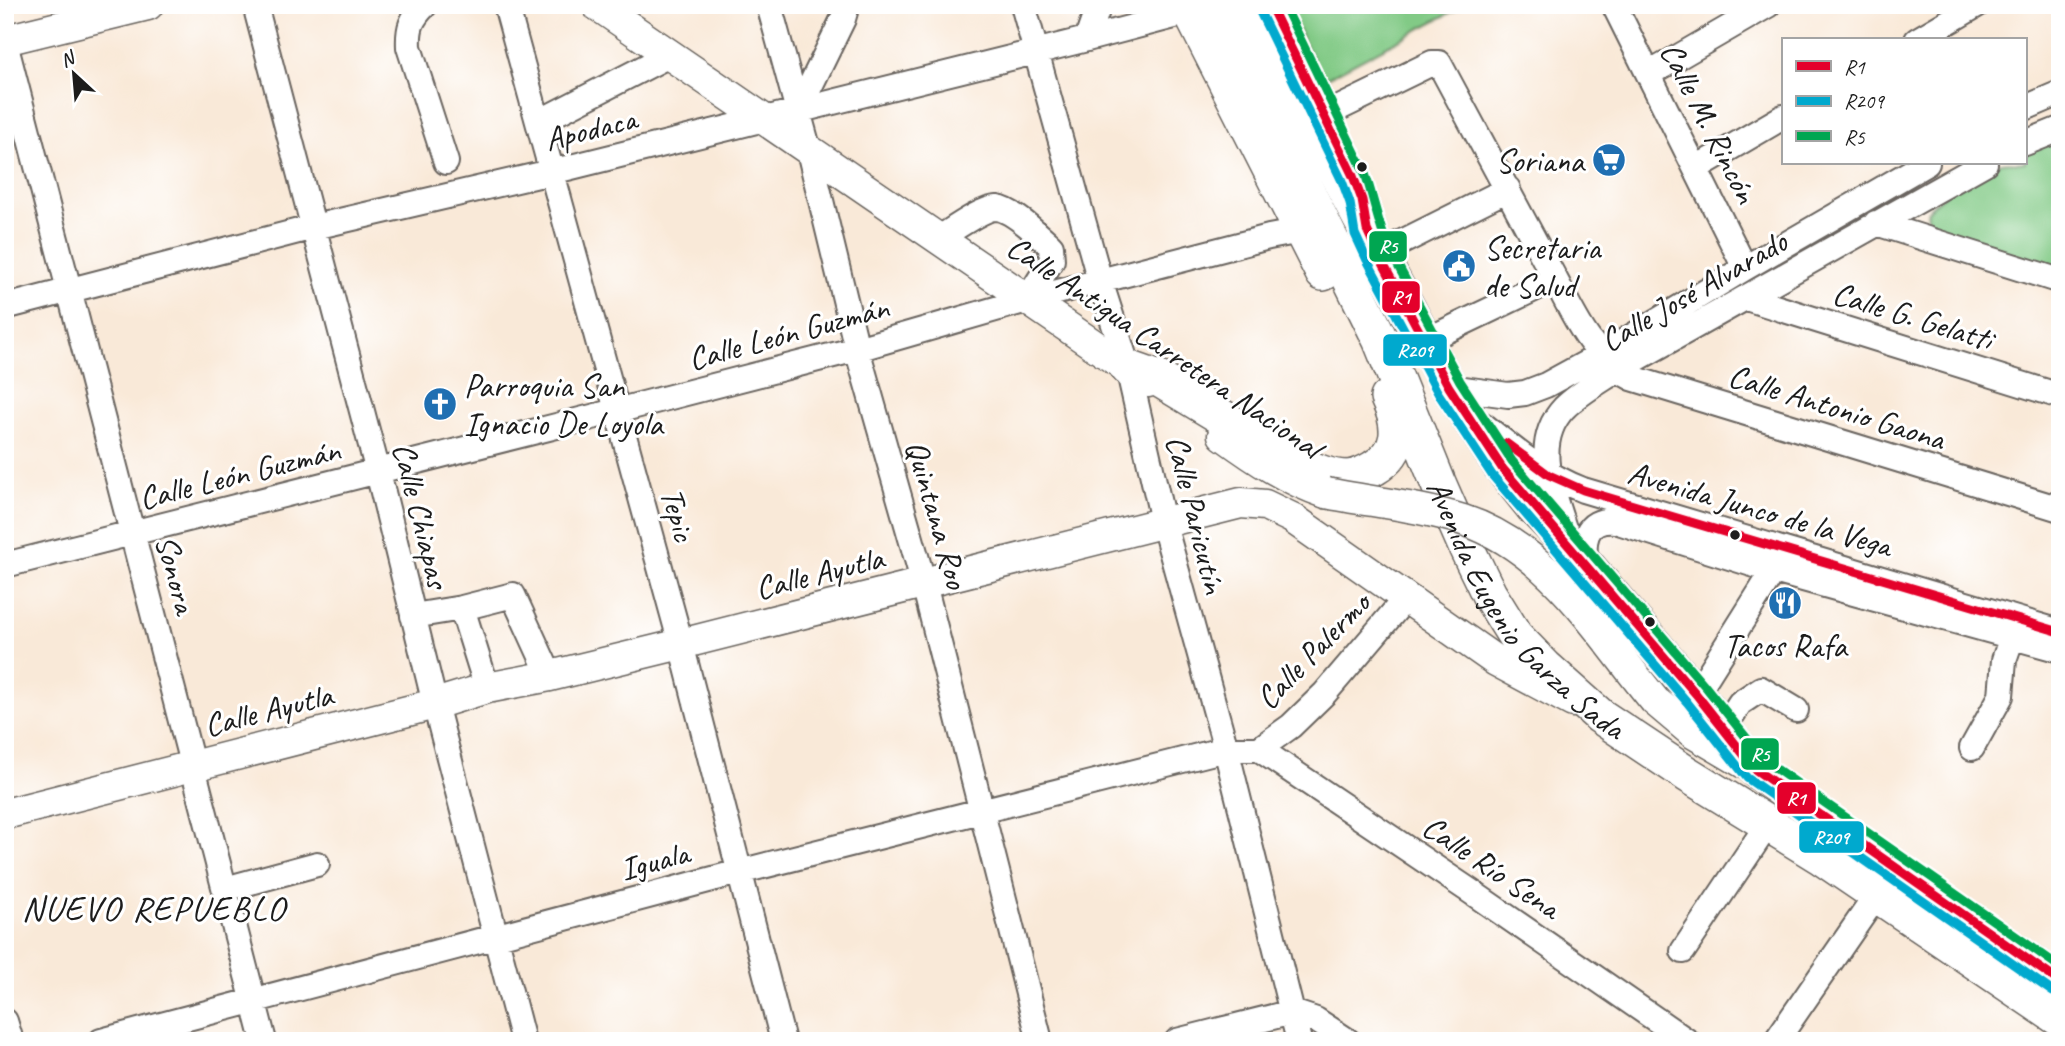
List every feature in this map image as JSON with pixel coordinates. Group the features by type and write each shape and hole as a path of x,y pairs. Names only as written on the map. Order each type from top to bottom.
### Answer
{"highway":[{"name":"Avenida Eugenio Garza Sada","path":"1248,5 1455,398 1502,468 1534,508 1696,694 1756,769 1840,831 2051,1001"},
{"path":"1270,5 1359,189 1373,242"},
{"name":"Avenida Eugenio Garza Sada","path":"1197,7 1356,287 1450,511 1504,621 1530,653 1600,716 1687,774 1820,856 1876,896 2051,1001"},
{"path":"1128,368 1159,379 1306,467 1334,477 1351,478 1375,468 1386,460 1398,439 1396,418 1376,374 1304,237 1197,7"},
{"path":"1304,237 1356,287"},
{"path":"1376,374 1380,339"}],"main road":[{"path":"5,42 148,5"},
{"name":"Calle Antigua Carretera Nacional","path":"597,5 1128,368 1268,467 1326,493 1462,520 1508,541 1550,574 1655,701 1693,733 1756,769"},
{"name":"Calle Ayutla","path":"5,814 435,704 487,688 550,676 681,644 1241,503 1265,505 1292,518 1496,661 1600,716"}],"street":[{"name":"Calle Chiapas","path":"254,5 378,472 523,1041"},
{"path":"425,5 408,28 409,47 446,162"},
{"name":"Tepic","path":"506,5 681,644 783,1041"},
{"name":"Quintana Roo","path":"769,5 809,151 857,349 924,584 1040,1041"},
{"path":"798,111 843,19 847,5"},
{"name":"Calle Paricutín","path":"1023,5 1100,281 1128,368 1163,521 1226,749 1300,1041"},
{"path":"1087,39 1099,5"},
{"name":"Calle M. Rincón","path":"1614,5 1745,268"},
{"path":"1649,74 1768,5"},
{"path":"1920,38 1977,5"},
{"name":"Apodaca","path":"5,307 314,227 551,172 1087,39 1142,14 1197,7"},
{"name":"Sonora","path":"5,42 264,1041"},
{"path":"539,122 669,55"},
{"path":"1325,115 1432,63 1439,63 1583,331 1609,363"},
{"path":"2026,108 2060,93"},
{"path":"1696,168 1782,118"},
{"path":"2026,143 2060,129"},
{"name":"Calle José Alvarado","path":"1554,420 1609,363 1745,268 1925,164"},
{"name":"Calle José Alvarado","path":"1455,398 1525,393 1609,363 1745,298 1983,164"},
{"path":"1373,242 1508,189"},
{"path":"939,239 989,209 999,208 1029,227 1051,246 1052,260 1027,300"},
{"path":"1876,223 2060,281"},
{"path":"1810,231 1822,254"},
{"name":"Calle León Guzmán","path":"5,565 857,349 1027,300 1269,237 1304,237"},
{"path":"1424,341 1555,279"},
{"name":"Calle G. Gelatti","path":"1745,298 2060,396"},
{"name":"Calle Antonio Gaona","path":"1609,363 1633,378 2060,509"},
{"name":"Avenida Junco de la Vega","path":"1455,398 1549,475 1583,490 1780,561 2012,637 2060,650"},
{"path":"1554,420 1545,449 1549,475 1578,556"},
{"path":"1554,420 1562,455 1583,490"},
{"name":"Avenida Junco de la Vega","path":"1578,556 1584,553 1586,537 1595,525 1607,521 1780,561 2060,632"},
{"path":"1696,694 1780,561"},
{"path":"413,616 462,608 513,595 550,676"},
{"name":"Calle Palermo","path":"1226,749 1259,749 1291,726 1325,693 1405,599"},
{"path":"462,608 487,688"},
{"path":"1972,748 2001,696 2002,668 2012,637"},
{"path":"1724,729 1740,703 1760,689 1796,710"},
{"name":"Iguala","path":"101,1041 739,872 1226,749"},
{"name":"Calle Río Sena","path":"1259,749 1687,1041"},
{"path":"1683,951 1768,824"},
{"path":"225,888 317,864"},
{"path":"1776,1041 1876,896"},
{"path":"2051,1001 2060,1028"},
{"path":"1177,1041 1292,1012 1316,1020 1348,1041"},
{"path":"5,1021 10,1041"}],"green space":[{"path":"1286,5 1465,5 1323,80"},
{"path":"2060,139 2060,269 1936,232 1929,224 1927,211 1961,182 1993,166 2026,164 2026,152"}],"transit line":[{"name":"R1","path":"1270,5 1353,176 1362,200 1367,230 1378,254 1449,387 1502,468 1696,694 1756,770 2060,982"},
{"name":"R5","path":"1284,5 1364,171 1389,249 1460,381 1512,461 1705,686 1765,761 2060,967"},
{"name":"R209","path":"1259,10 1342,181 1350,203 1355,234 1367,260 1438,393 1492,475 1687,702 1747,778 2053,992"},
{"name":"R1","path":"1506,443 1549,475 1583,490 2060,632"}],"place":[{"name":"Soriana","path":"1609,160"},
{"name":"Secretaria de Salud","path":"1459,266"},
{"name":"Parroquia San Ignacio De Loyola","path":"440,404"},
{"name":"Tacos Rafa","path":"1785,603"}],"district":[{"name":"NUEVO REPUEBLO","path":"154,908"}]}
